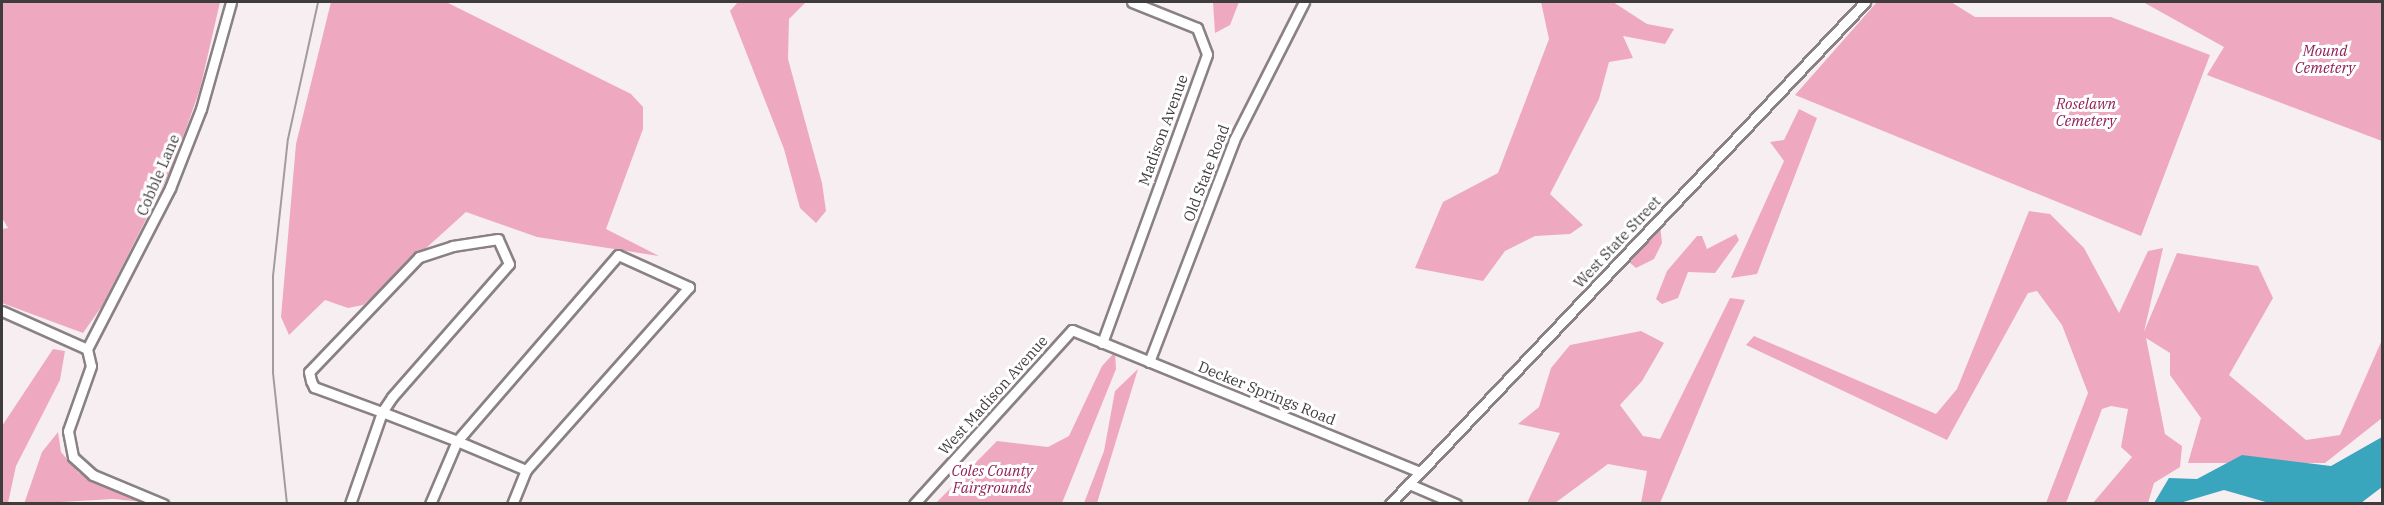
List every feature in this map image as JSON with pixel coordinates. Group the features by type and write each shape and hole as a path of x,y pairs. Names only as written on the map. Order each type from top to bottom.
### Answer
{"street":[{"name":"Cobble Lane","path":"87,349 170,188 201,109 231,2"},
{"name":"Madison Avenue","path":"1102,343 1207,54 1197,28 1132,2"},
{"name":"Old State Road","path":"1149,362 1242,120 1304,2"},
{"name":"West State Street","path":"1390,504 1864,2"},
{"path":"350,504 382,412 503,275 509,264 498,239 419,258 309,372 314,387 382,412 457,441 526,470"},
{"path":"430,504 457,441 618,255 689,287 526,470 512,504"},
{"path":"2,311 87,349 91,366 68,431 73,457 93,475 163,504"},
{"name":"West Madison Avenue","path":"914,504 1072,330 1102,343"},
{"name":"Decker Springs Road","path":"1102,343 1420,472"},
{"path":"1408,484 1456,504"}],"green space":[{"path":"2,2 220,2 200,89 173,166 102,306 83,333 2,303 2,229 8,228 2,218"},
{"path":"331,2 446,2 631,94 643,107 643,129 606,229 659,256 537,237 466,212 363,305 348,308 325,300 289,335 281,317 296,144"},
{"path":"738,2 806,2 789,19 788,59 822,183 826,211 816,223 800,208 784,149 730,11"},
{"path":"1213,2 1239,2 1230,25 1215,33"},
{"path":"1541,2 1613,2 1647,24 1674,29 1665,44 1623,36 1633,58 1609,62 1599,99 1550,194 1583,225 1570,234 1535,236 1505,251 1483,281 1415,268 1443,202 1498,173 1549,39"},
{"name":"Roselawn Cemetery","path":"1877,2 1951,2 1975,17 2111,17 2210,55 2141,236 1795,95"},
{"name":"Mound Cemetery","path":"2143,2 2382,2 2382,141 2207,75 2224,47"},
{"path":"1799,109 1817,118 1757,274 1731,278 1784,161 1770,142 1784,140"},
{"path":"2029,211 2050,214 2084,248 2119,313 2148,251 2163,248 2144,332 2177,253 2258,266 2273,298 2229,375 2306,440 2340,435 2382,340 2382,418 2325,463 2188,463 2201,418 2170,375 2170,353 2146,338 2165,434 2182,446 2180,467 2154,483 2148,503 2093,503 2132,457 2121,447 2128,409 2111,406 2102,409 2066,503 2046,503 2088,393 2062,325 2037,291 2028,293 1947,440 1746,345 1754,336 1936,414 1957,389"},
{"path":"1660,225 1662,243 1654,259 1636,268 1629,262"},
{"path":"1736,234 1739,240 1715,273 1688,272 1678,298 1662,304 1656,299 1667,271 1697,236 1702,236 1707,249"},
{"path":"1730,298 1745,300 1660,503 1641,503 1647,471 1608,464 1555,503 1527,503 1560,433 1518,424 1539,407 1551,368 1570,345 1641,331 1664,343 1642,381 1620,405 1643,436 1660,439"},
{"path":"53,349 65,351 60,380 16,466 8,503 2,503 2,426"},
{"name":"Coles County Fairgrounds","path":"1115,352 1116,369 1062,503 935,504 997,441 1048,447 1069,436 1102,366"},
{"path":"1138,369 1097,503 1084,503 1104,451 1115,391"},
{"path":"58,432 61,452 79,473 153,503 114,499 24,504 42,452"}],"water":[{"path":"2382,437 2382,487 2361,503 2269,503 2224,490 2180,503 2154,503 2169,478 2197,479 2242,455 2331,466"}],"railway":[{"path":"287,504 273,373 273,276 288,139 318,2"}]}
